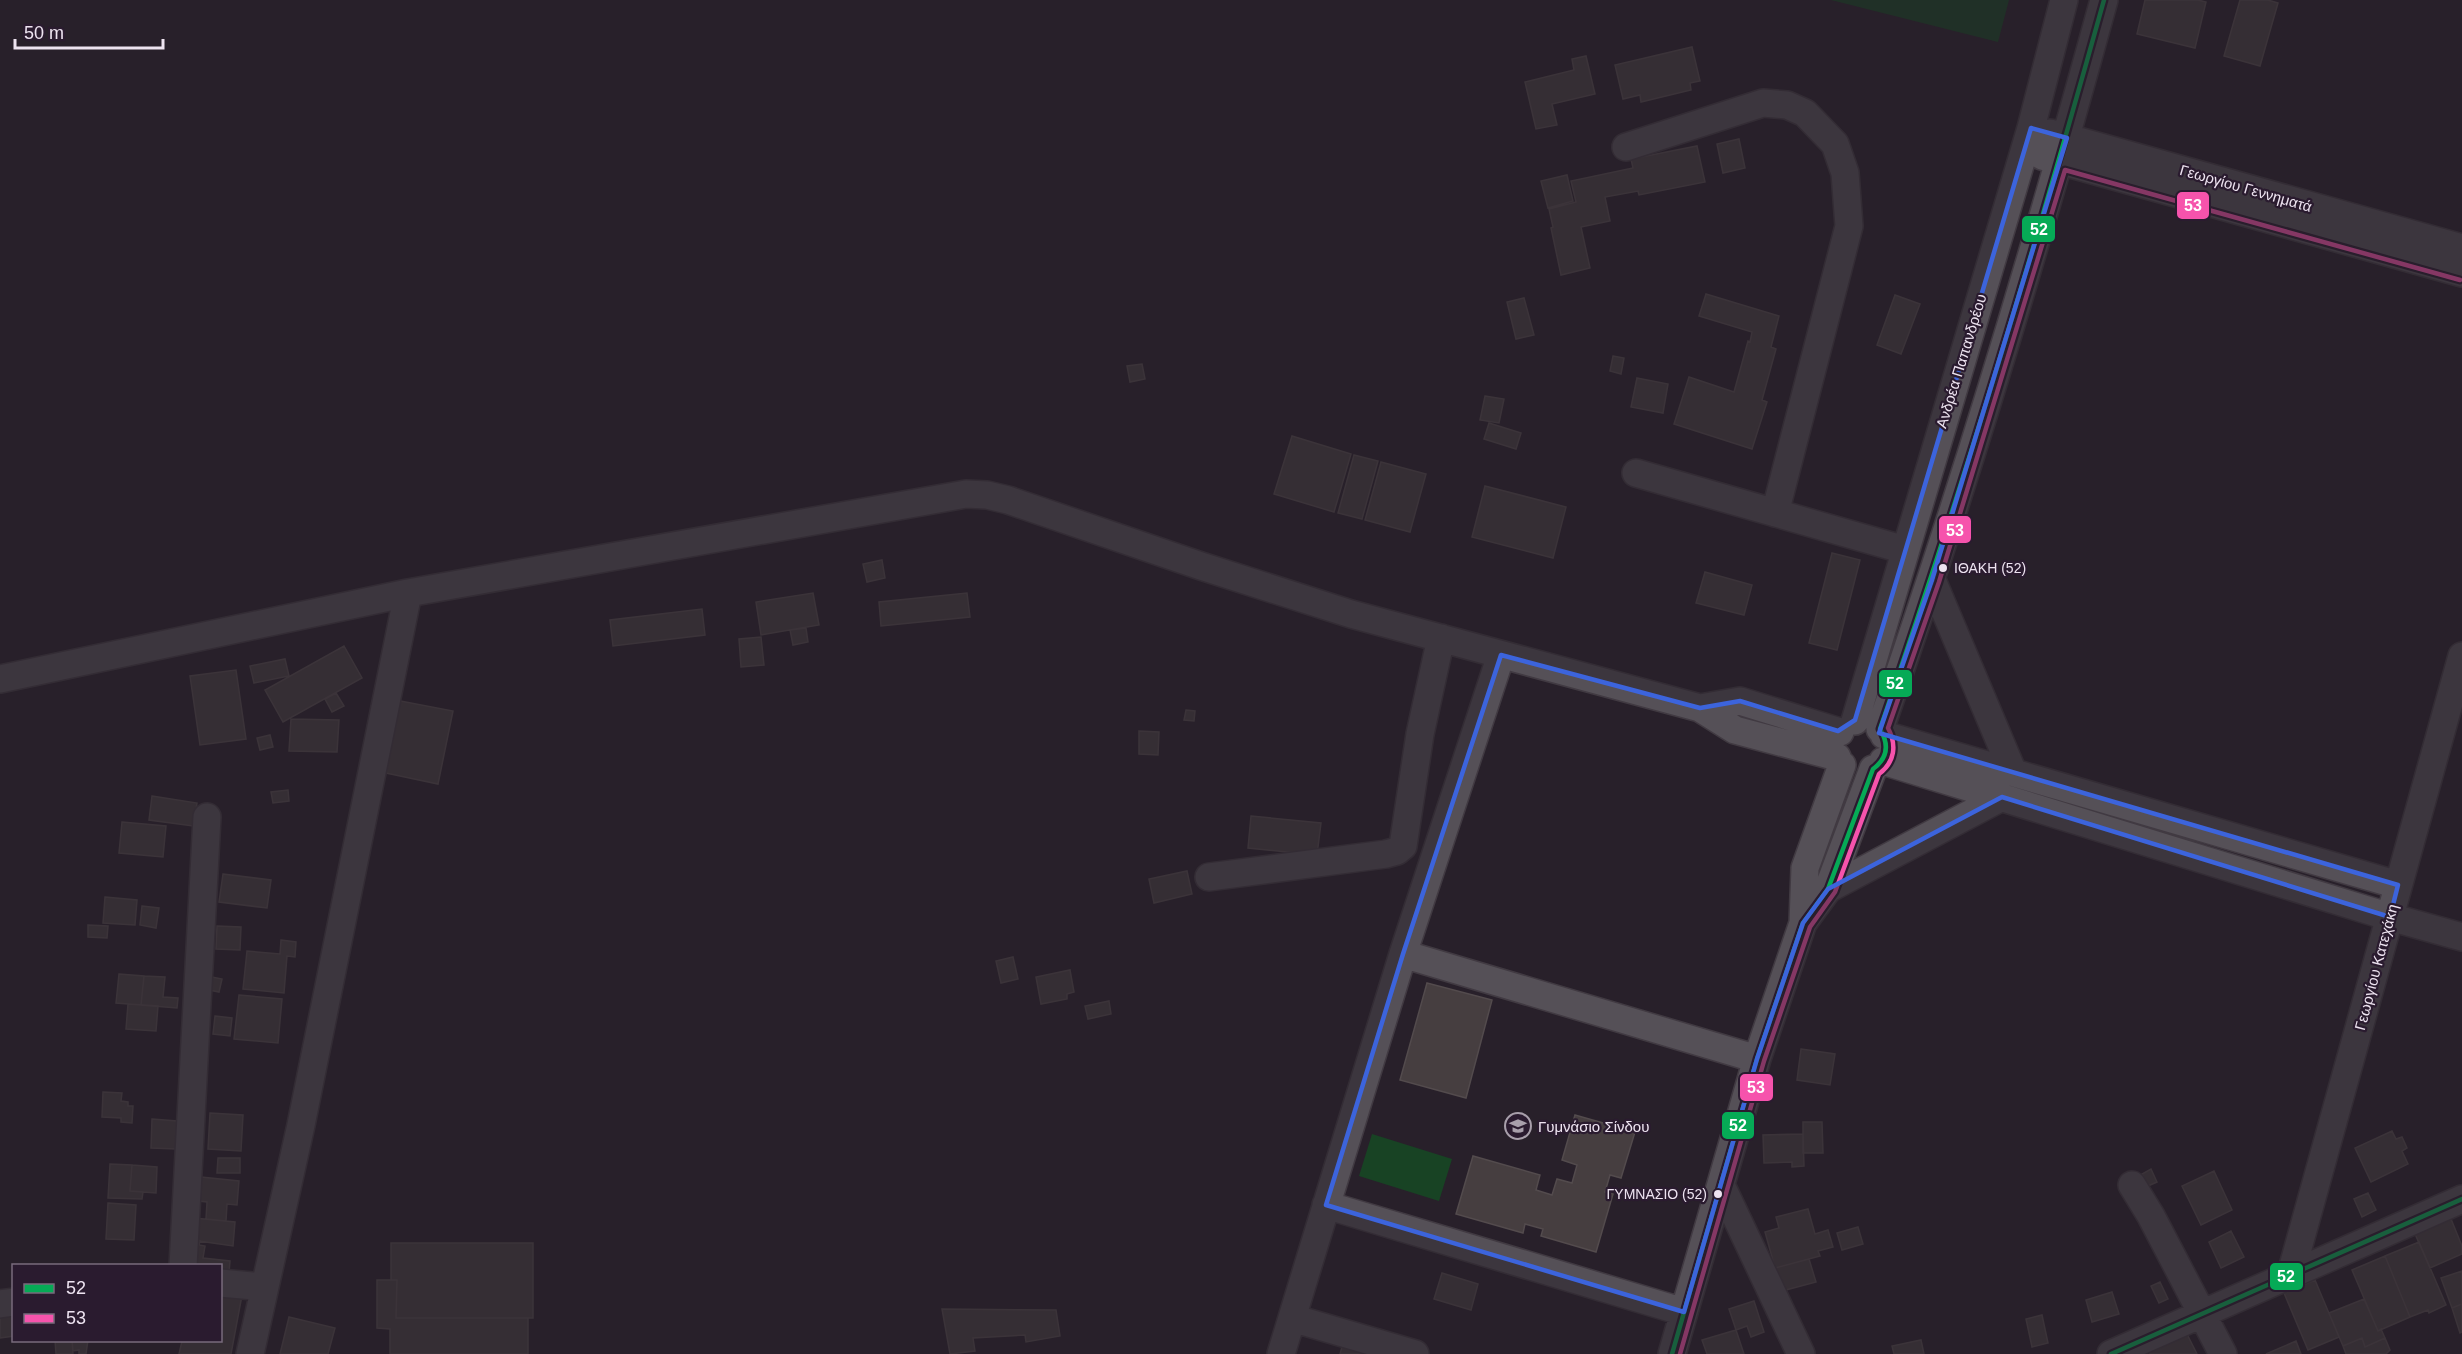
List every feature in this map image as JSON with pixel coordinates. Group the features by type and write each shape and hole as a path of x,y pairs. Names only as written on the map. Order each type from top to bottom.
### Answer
{"street":[{"name":"Ανδρέα Παπανδρέου","path":"1803,923 1828,889 1905,550 2027,139 2064,0"},
{"name":"Ανδρέα Παπανδρέου","path":"1672,1354 1757,1059 1803,923 1805,868 1862,746 1932,580 2063,149 2104,0"},
{"path":"1626,147 1763,103 1786,105 1805,113 1835,144 1845,173 1849,226 1775,513"},
{"name":"Γεωργίου Γεννηματά","path":"2027,139 2462,248"},
{"name":"Γεωργίου Γεννηματά","path":"2063,149 2462,273"},
{"path":"1636,473 1905,550"},
{"path":"0,679 408,593 966,494 987,495 1351,614 1700,708 1735,730 1862,746 2012,771 2398,885"},
{"path":"1932,580 2012,771"},
{"path":"250,1354 303,1113 408,593"},
{"path":"1209,877 1386,854 1397,851 1403,846 1420,734 1441,638"},
{"path":"1281,1354 1403,954 1501,655"},
{"name":"Γεωργίου Κατεχάκη","path":"2290,1276 2462,656"},
{"path":"1862,746 2002,797 2390,917 2462,937"},
{"path":"1828,889 2002,797"},
{"path":"183,1264 207,817"},
{"path":"2180,852 2187,823"},
{"path":"1403,954 1757,1059"},
{"path":"1721,1185 1800,1354"},
{"path":"2132,1185 2223,1354"},
{"path":"2111,1354 2462,1199"},
{"path":"1326,1205 1684,1312"},
{"path":"222,1283 265,1287"},
{"path":"1292,1318 1415,1354"}],"highlighted area":[{"path":"2031,128 2067,138 1932,580 1879,733 2398,885 2390,917 2002,797 1828,889 1803,923 1757,1059 1684,1312 1326,1205 1403,954 1501,655 1700,708 1740,701 1838,731 1855,720"}],"green space":[{"path":"1831,0 2009,0 1998,42"},
{"path":"1372,1134 1452,1159 1439,1201 1359,1176"}],"building":[{"path":"2145,0 2206,2 2195,48 2137,34"},
{"path":"2240,0 2268,0 2278,3 2260,66 2224,56"},
{"path":"1692,47 1700,81 1690,83 1691,90 1641,102 1640,95 1623,99 1615,65"},
{"path":"1586,56 1595,94 1552,104 1557,125 1536,129 1525,82 1574,70 1572,59"},
{"path":"1739,139 1745,168 1723,173 1717,144"},
{"path":"1697,146 1705,182 1639,195 1638,191 1605,197 1610,221 1581,227 1590,268 1561,275 1549,209 1576,202 1571,181 1633,168 1631,159"},
{"path":"1567,175 1573,201 1548,208 1541,181"},
{"path":"1706,294 1779,316 1771,347 1776,349 1762,400 1767,402 1752,449 1674,424 1689,377 1734,392 1748,341 1750,342 1752,332 1699,316"},
{"path":"1895,295 1920,304 1901,354 1877,345"},
{"path":"1524,298 1534,335 1516,339 1507,302"},
{"path":"1613,356 1624,358 1621,374 1610,371"},
{"path":"1142,364 1145,379 1130,382 1127,366"},
{"path":"1637,378 1668,384 1663,413 1631,407"},
{"path":"1485,396 1504,399 1499,423 1480,420"},
{"path":"1489,423 1521,433 1516,449 1484,439"},
{"path":"1292,436 1351,454 1334,512 1274,494"},
{"path":"1354,455 1378,461 1362,519 1338,513"},
{"path":"1381,462 1426,474 1410,532 1365,520"},
{"path":"1485,486 1566,507 1553,558 1472,537"},
{"path":"1832,553 1860,560 1837,650 1809,643"},
{"path":"882,560 885,578 867,582 863,564"},
{"path":"1705,572 1752,585 1744,615 1696,603"},
{"path":"813,593 819,625 761,635 756,602"},
{"path":"967,593 970,617 881,626 879,602"},
{"path":"702,609 705,635 613,646 610,620"},
{"path":"806,628 808,642 793,645 790,630"},
{"path":"761,637 764,665 741,667 739,639"},
{"path":"344,646 362,678 283,722 265,690"},
{"path":"285,659 289,676 254,683 250,666"},
{"path":"236,670 246,739 200,745 190,676"},
{"path":"336,693 344,706 332,712 325,699"},
{"path":"390,699 453,711 438,784 376,771"},
{"path":"1186,710 1195,711 1194,721 1184,720"},
{"path":"291,719 339,720 337,752 289,751"},
{"path":"1139,731 1159,732 1158,755 1139,754"},
{"path":"270,735 273,747 260,750 257,738"},
{"path":"288,790 289,801 273,803 271,792"},
{"path":"152,796 197,803 193,826 149,820"},
{"path":"1251,816 1321,823 1317,855 1248,848"},
{"path":"122,822 166,826 163,857 119,853"},
{"path":"1187,871 1192,894 1154,903 1149,879"},
{"path":"223,874 271,880 267,908 219,902"},
{"path":"105,897 137,900 135,925 103,923"},
{"path":"142,906 159,908 156,928 140,925"},
{"path":"88,925 108,926 107,938 88,937"},
{"path":"217,926 241,927 240,950 216,949"},
{"path":"281,940 296,942 295,957 287,956 284,993 243,989 247,951 280,954"},
{"path":"1013,957 1018,979 1001,983 996,961"},
{"path":"1070,970 1074,992 1067,994 1067,999 1041,1004 1036,977"},
{"path":"119,974 144,976 141,1005 116,1003"},
{"path":"144,976 165,977 163,997 178,998 177,1008 141,1005"},
{"path":"207,976 222,979 219,992 204,989"},
{"path":"1427,983 1492,1000 1466,1098 1400,1080"},
{"path":"239,995 282,999 278,1043 234,1039"},
{"path":"1109,1001 1111,1014 1088,1019 1085,1006"},
{"path":"128,1004 158,1006 156,1031 126,1029"},
{"path":"215,1016 232,1018 230,1036 213,1034"},
{"path":"1801,1049 1835,1054 1830,1085 1797,1080"},
{"path":"103,1092 122,1093 121,1101 128,1102 128,1106 133,1106 132,1123 121,1122 121,1118 102,1117"},
{"path":"210,1113 243,1115 241,1151 208,1149"},
{"path":"1575,1115 1635,1132 1621,1178 1610,1175 1605,1192 1613,1194 1596,1252 1541,1236 1543,1229 1525,1224 1523,1233 1456,1214 1473,1156 1540,1175 1536,1190 1552,1195 1557,1179 1572,1183 1577,1165 1562,1160"},
{"path":"152,1119 177,1121 176,1149 151,1148"},
{"path":"1803,1122 1822,1122 1823,1153 1803,1153"},
{"path":"2392,1131 2396,1139 2402,1137 2407,1148 2402,1151 2408,1164 2371,1182 2355,1148"},
{"path":"1803,1134 1804,1166 1792,1167 1792,1162 1764,1163 1763,1135"},
{"path":"218,1158 240,1158 240,1173 217,1173"},
{"path":"110,1164 132,1165 130,1191 143,1192 142,1199 108,1198"},
{"path":"132,1165 157,1167 156,1193 130,1191"},
{"path":"2151,1169 2157,1182 2148,1186 2142,1174"},
{"path":"2214,1171 2232,1210 2201,1225 2182,1186"},
{"path":"201,1177 239,1181 237,1205 227,1204 226,1221 206,1219 207,1202 199,1201"},
{"path":"2368,1193 2376,1210 2362,1217 2354,1199"},
{"path":"108,1203 136,1205 134,1240 106,1239"},
{"path":"1808,1209 1815,1234 1828,1230 1833,1247 1818,1251 1820,1256 1775,1268 1765,1232 1779,1228 1776,1217"},
{"path":"194,1218 235,1222 233,1246 192,1240"},
{"path":"2451,1219 2462,1246 2462,1254 2430,1268 2415,1234"},
{"path":"1858,1227 1863,1244 1842,1250 1837,1233"},
{"path":"2231,1231 2244,1257 2221,1268 2209,1242"},
{"path":"192,1240 200,1241 199,1245 205,1246 203,1258 230,1261 229,1273 222,1273 222,1264 186,1264"},
{"path":"2419,1242 2446,1305 2429,1313 2428,1310 2410,1317 2385,1256"},
{"path":"391,1243 533,1243 533,1318 396,1318 397,1280 391,1280"},
{"path":"2385,1256 2410,1317 2378,1331 2352,1270"},
{"path":"1809,1259 1816,1282 1782,1291 1775,1268"},
{"path":"2462,1271 2462,1304 2452,1308 2441,1278"},
{"path":"1442,1273 1478,1284 1471,1310 1434,1299"},
{"path":"377,1280 397,1280 396,1318 528,1318 528,1354 390,1354 390,1329 377,1328"},
{"path":"2315,1280 2339,1337 2308,1350 2284,1293"},
{"path":"2160,1282 2168,1299 2159,1303 2151,1286"},
{"path":"222,1285 243,1290 231,1354 179,1354 182,1342 222,1342"},
{"path":"2112,1292 2119,1314 2092,1322 2086,1300"},
{"path":"2364,1299 2378,1331 2381,1329 2385,1338 2365,1347 2362,1338 2343,1346 2329,1313"},
{"path":"1754,1301 1764,1332 1751,1337 1747,1326 1736,1330 1729,1309"},
{"path":"2462,1304 2462,1332 2460,1333 2452,1308"},
{"path":"12,1307 12,1336 0,1338 0,1309"},
{"path":"942,1309 1056,1310 1060,1336 1026,1342 1025,1335 973,1338 975,1351 950,1354"},
{"path":"2042,1315 2048,1343 2032,1347 2026,1319"},
{"path":"289,1317 335,1328 328,1354 280,1354"},
{"path":"1736,1330 1744,1354 1707,1354 1702,1340"},
{"path":"2187,1334 2197,1354 2150,1354 2149,1352"},
{"path":"2362,1338 2365,1347 2385,1338 2390,1350 2386,1354 2346,1354 2343,1346"},
{"path":"1921,1340 1924,1354 1894,1354 1892,1346"},
{"path":"2296,1341 2301,1354 2266,1354"},
{"path":"55,1342 72,1342 73,1354 56,1354"},
{"path":"72,1342 88,1342 86,1354 79,1354 79,1350 73,1351"},
{"path":"1342,1347 1365,1353 1340,1354"}],"transit line":[{"name":"52","path":"1672,1354 1757,1059 1803,923 1828,889 1873,769 1882,760 1886,750 1880,729 1998,366 2104,0"},
{"name":"53","path":"1680,1354 1764,1061 1810,927 1835,892 1879,774 1888,764 1893,753 1893,741 1888,728 1939,582 2065,170 2460,280"},
{"name":"52","path":"2111,1354 2462,1199"}],"place":[{"name":"ΙΘΑΚΗ (52)","path":"1943,568"},
{"name":"Γυμνάσιο Σίνδου","path":"1518,1126"},
{"name":"ΓΥΜΝΑΣΙΟ (52)","path":"1718,1194"}]}
